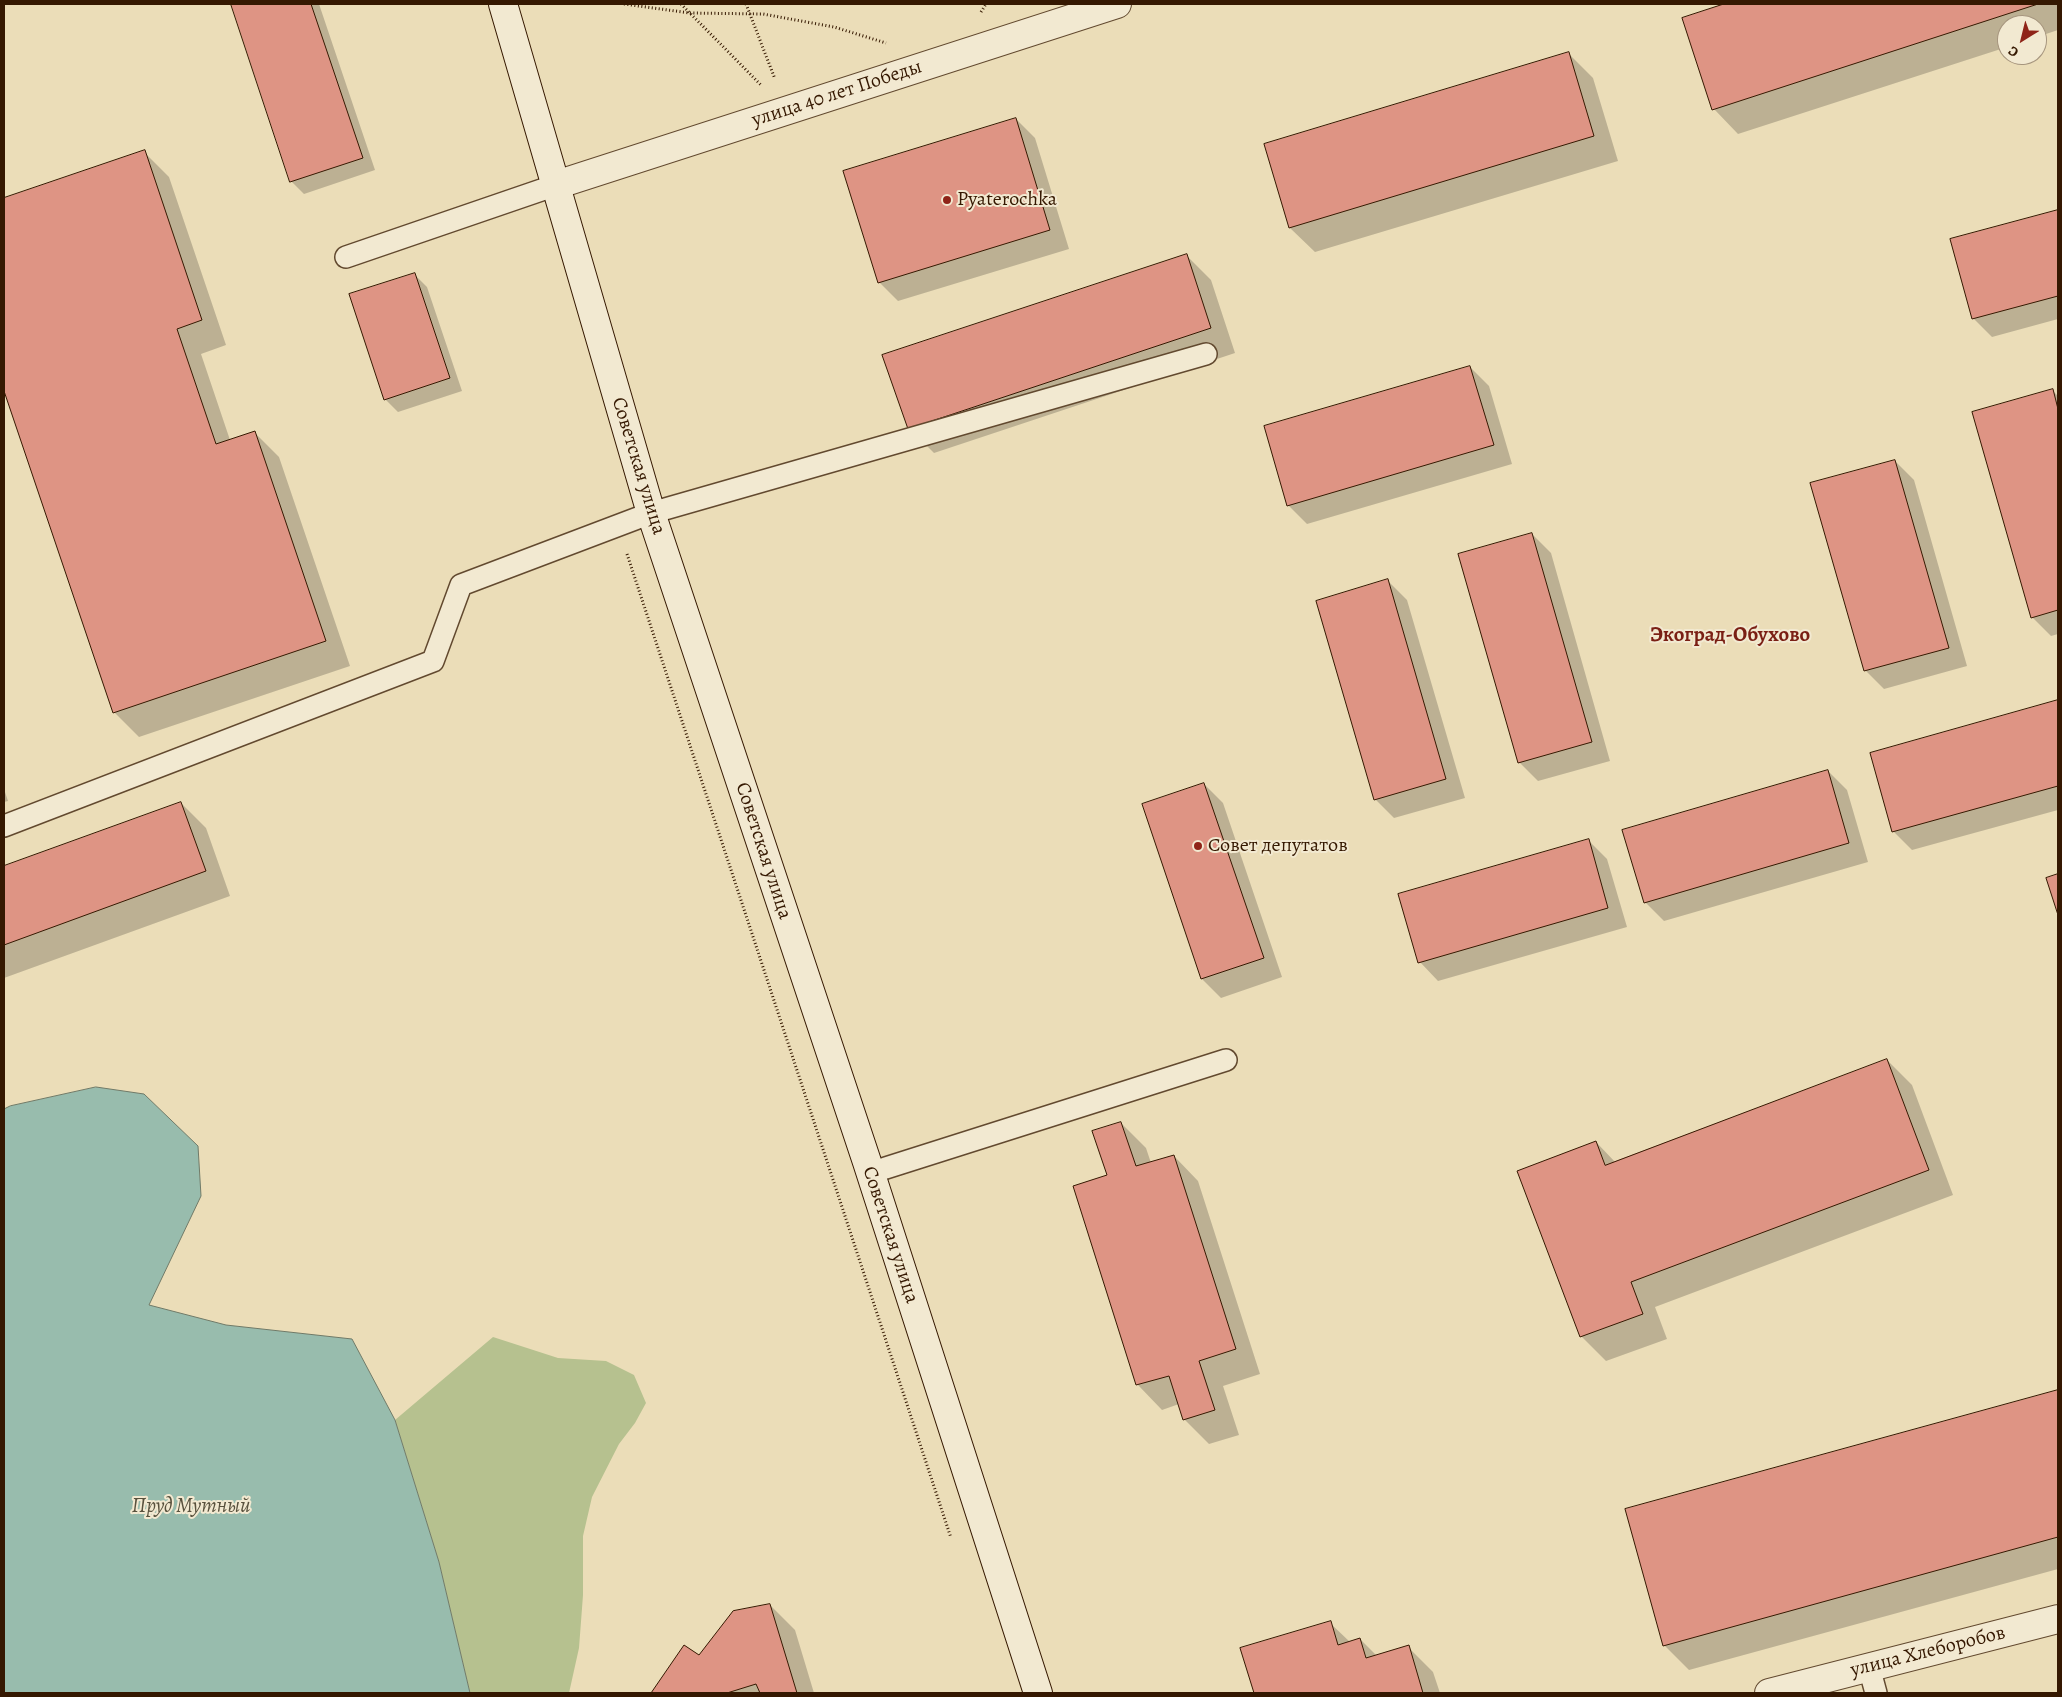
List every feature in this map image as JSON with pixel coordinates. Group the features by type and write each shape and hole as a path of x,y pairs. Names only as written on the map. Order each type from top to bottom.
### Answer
{"main road":[{"name":"Советская улица","path":"503,4 651,513 870,1173 1038,1693"},
{"name":"улица 40 лет Победы","path":"556,185 1117,4"},
{"name":"улица Хлеборобов","path":"1769,1693 1800,1689 1868,1667 2058,1619"}],"lane":[{"path":"346,257 556,185"},
{"path":"4,826 433,661 460,585 651,513 1206,354"},
{"path":"870,1173 1226,1060"},
{"path":"1868,1667 1876,1693"}],"path":[{"path":"624,4 690,13 763,14 834,27 886,43"},
{"path":"681,4 786,110"},
{"path":"746,4 786,110"},
{"path":"617,525 953,1545"}],"green space":[{"path":"493,1337 558,1358 606,1361 634,1375 646,1403 635,1423 619,1444 592,1497 583,1536 583,1595 579,1648 569,1693 470,1693 439,1562 395,1420"}],"water":[{"name":"Пруд Мутный","path":"96,1087 144,1094 198,1146 201,1196 149,1305 226,1325 352,1339 395,1420 439,1562 470,1693 4,1693 4,1109 10,1106"}],"building":[{"path":"231,4 311,4 363,158 290,182"},
{"path":"1724,4 2038,4 2004,15 1997,15 1997,17 1712,110 1682,18"},
{"path":"1569,52 1594,136 1289,228 1264,144"},
{"name":"Pyaterochka","path":"1016,118 1050,230 878,283 843,171"},
{"path":"145,150 202,320 177,329 216,444 255,431 326,641 113,713 4,391 4,198"},
{"path":"2058,210 2058,296 1972,319 1950,239"},
{"path":"1187,254 1211,328 908,429 882,355"},
{"path":"415,273 450,378 384,400 349,294"},
{"path":"1470,366 1494,445 1287,506 1264,426"},
{"path":"2053,389 2058,409 2058,610 2031,618 1972,412"},
{"path":"1895,460 1949,648 1864,671 1810,483"},
{"path":"1532,533 1592,742 1518,763 1458,554"},
{"path":"1388,579 1446,779 1374,800 1316,601"},
{"path":"2058,700 2058,786 1892,832 1870,753"},
{"path":"1828,770 1849,843 1644,903 1622,830"},
{"path":"1204,783 1264,958 1201,979 1142,804"},
{"path":"181,802 206,871 4,945 4,866"},
{"path":"1589,839 1608,908 1418,963 1398,894"},
{"path":"2058,874 2058,915 2046,878"},
{"path":"1887,1059 1929,1170 1631,1282 1643,1314 1580,1337 1517,1171 1596,1141 1605,1165"},
{"path":"1121,1122 1136,1166 1174,1155 1236,1349 1199,1361 1215,1410 1183,1420 1169,1376 1136,1385 1073,1186 1107,1175 1092,1131"},
{"path":"2058,1390 2058,1537 1663,1646 1625,1509"},
{"path":"770,1604 797,1693 760,1693 756,1684 727,1693 651,1693 684,1645 699,1655 733,1611"},
{"path":"1331,1621 1338,1645 1360,1638 1366,1658 1409,1645 1423,1693 1254,1693 1240,1648"}],"place":[{"name":"Pyaterochka","path":"947,200"},
{"name":"Совет депутатов","path":"1198,846"}],"district":[{"name":"Экоград-Обухово","path":"1730,636"}]}
